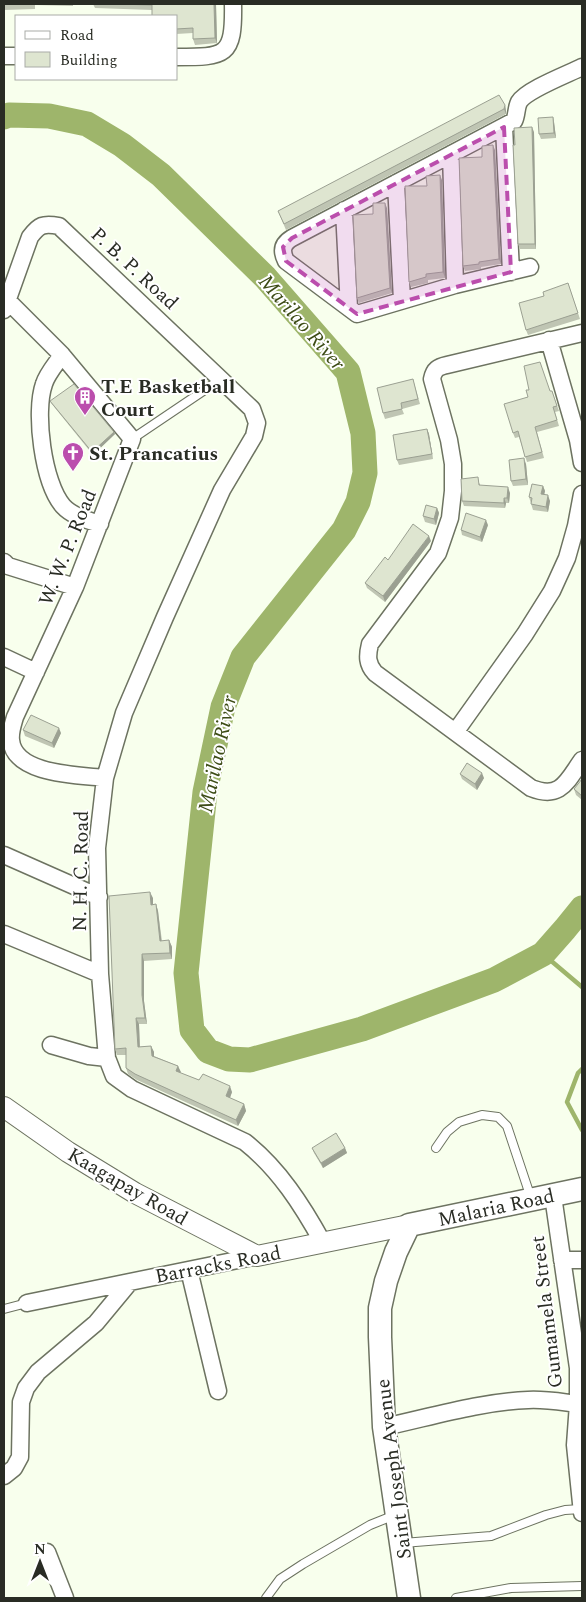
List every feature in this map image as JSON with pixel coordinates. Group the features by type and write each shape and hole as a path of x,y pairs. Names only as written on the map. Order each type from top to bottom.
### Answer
{"main road":[{"name":"Malaria Road","path":"410,1225 582,1189"},
{"name":"Saint Joseph Avenue","path":"408,1598 384,1427 380,1308 396,1252 410,1225"}],"street":[{"path":"178,57 206,57 217,55 226,49 231,40 233,30 233,4"},
{"path":"530,266 455,285 357,314 286,261 283,247 286,242 344,210 514,121 519,101 530,91 582,67"},
{"path":"504,127 510,272"},
{"path":"451,154 455,285"},
{"path":"396,183 402,300"},
{"path":"344,210 349,308"},
{"name":"P. B. P. Road","path":"6,306 30,237 37,227 48,224 58,226 252,409 257,423"},
{"path":"6,306 62,355 132,439"},
{"path":"582,333 447,365 433,372 432,379 450,440 453,464 450,518 438,553 370,644 368,660 376,673 531,788 548,793 556,791 563,787 582,760"},
{"path":"549,340 578,440 582,463"},
{"path":"62,355 44,383 39,404 43,454 53,491 63,507 82,519 100,524"},
{"name":"N. H. C. Road","path":"257,423 254,436 222,490 157,634 124,713 105,778 97,848 100,974 107,1058 114,1076 132,1089 232,1135 258,1152 282,1179 323,1243"},
{"name":"W. W. P. Road","path":"105,778 43,769 21,760 14,752 11,740 15,717 75,587 132,439"},
{"path":"456,731 525,634 552,591 567,558 582,494"},
{"path":"4,562 8,566 75,587"},
{"path":"4,657 36,672"},
{"path":"4,855 99,897"},
{"path":"4,934 100,974"},
{"path":"51,1045 90,1056 107,1058"},
{"name":"Kaagapay Road","path":"4,1107 68,1152 135,1193 257,1256"},
{"name":"Gumamela Street","path":"542,1198 562,1260 578,1368 575,1444 580,1476 582,1511"},
{"name":"Barracks Road","path":"27,1303 410,1225"},
{"path":"562,1260 582,1260"},
{"path":"189,1270 218,1391"},
{"path":"4,1476 14,1468 20,1457 21,1402 26,1388 38,1372 96,1323 130,1282"},
{"path":"384,1427 447,1412 506,1402 538,1400 578,1404"},
{"path":"47,1552 65,1598"}],"lane":[{"path":"132,439 221,379"},
{"path":"436,1148 447,1132 459,1122 482,1115 498,1118 507,1126 542,1198"},
{"path":"4,1309 27,1303"},
{"path":"401,1543 491,1536 546,1515 565,1510 582,1511"},
{"path":"266,1598 280,1580 302,1564 370,1525 396,1514"},
{"path":"456,1598 511,1588 582,1586"}],"highlighted area":[{"path":"504,127 511,272 357,314 286,261 283,247 292,238"}],"building":[{"path":"116,4 214,4 215,38 193,39 193,28 178,29 178,15 152,15 152,5"},
{"path":"499,95 505,105 504,109 284,224 278,211"},
{"path":"553,117 554,133 539,134 538,118"},
{"path":"532,127 535,244 518,244 513,145 515,145 514,128"},
{"path":"493,145 499,259 463,266 459,158 482,157 482,146"},
{"path":"440,175 443,272 426,274 426,277 409,282 405,186 427,186 426,176"},
{"path":"373,203 385,203 390,288 357,298 353,215 373,214"},
{"path":"568,283 578,313 526,330 519,303 544,296 543,292"},
{"path":"540,362 557,406 553,407 557,420 535,427 542,452 525,457 518,431 513,433 504,404 528,397 526,390 529,390 524,366"},
{"path":"413,379 418,399 401,403 402,409 383,413 377,388"},
{"name":"T.E Basketball Court","path":"74,384 114,432 92,452 50,401"},
{"path":"427,429 432,454 397,460 393,435"},
{"path":"524,458 526,479 511,481 509,460"},
{"path":"478,477 479,485 508,487 507,498 504,498 504,503 462,501 461,479"},
{"path":"532,484 543,486 541,494 548,495 546,507 531,504 532,498 529,497"},
{"path":"426,505 437,508 434,519 423,516"},
{"path":"466,513 486,520 480,537 461,530"},
{"path":"413,524 429,536 383,596 365,583 385,557 388,560"},
{"path":"31,715 59,728 52,743 23,730"},
{"path":"467,763 482,773 475,784 460,774"},
{"path":"582,779 582,796 574,789"},
{"path":"150,892 151,905 156,904 160,941 169,940 170,953 142,954 142,995 145,1018 136,1018 138,1047 151,1046 152,1056 178,1066 176,1071 199,1080 203,1074 230,1086 226,1096 244,1104 236,1120 135,1074 126,1068 126,1048 115,1049 109,896"},
{"path":"336,1133 345,1148 321,1163 312,1148"}],"waterway":[{"name":"Marilao River","path":"4,117 9,115 49,116 87,124 122,145 161,175 265,277 348,372 363,433 365,473 358,502 344,530 243,657 223,707 205,792 186,973 192,1030 208,1051 229,1059 250,1060 362,1029 494,980 543,954 582,908"},
{"path":"543,954 582,987"},
{"path":"582,1069 578,1073 567,1102 582,1130"}],"place":[{"name":"T.E Basketball Court","path":"85,416"},
{"name":"St. Prancatius","path":"73,472"}]}
